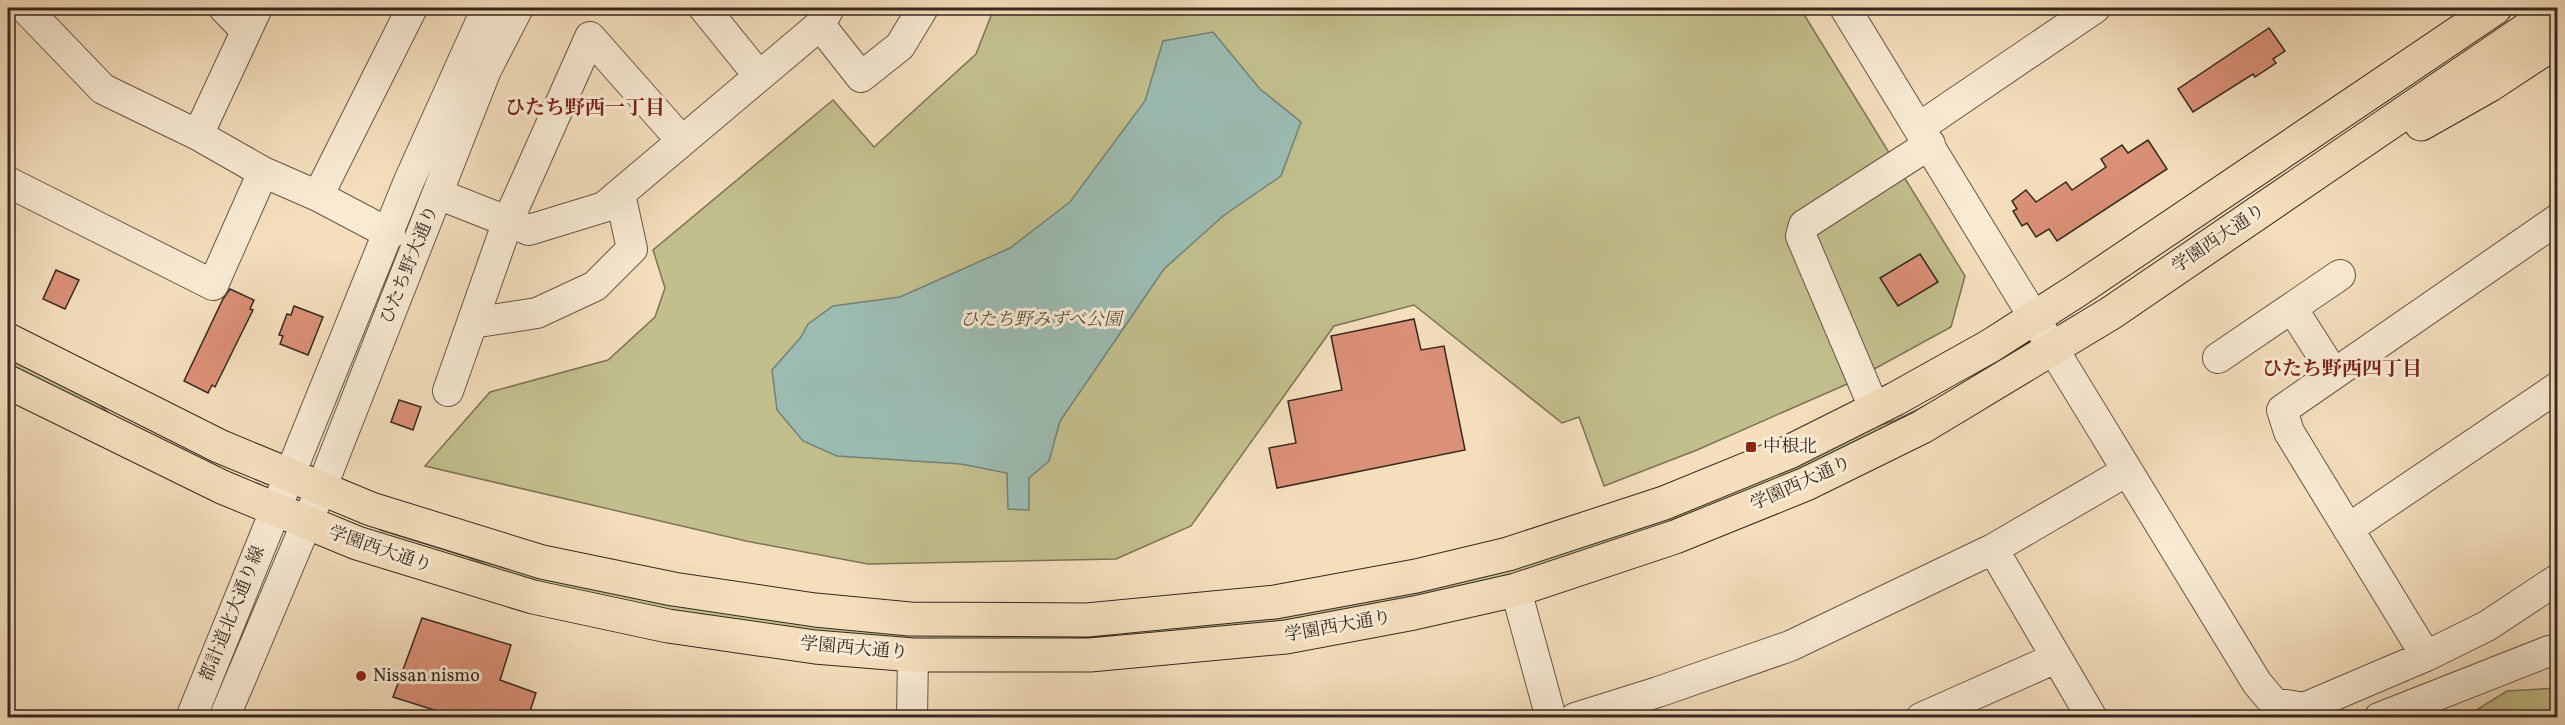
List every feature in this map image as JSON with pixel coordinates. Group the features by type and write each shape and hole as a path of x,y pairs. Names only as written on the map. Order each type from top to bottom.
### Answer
{"main road":[{"path":"2238,182 2348,84 2461,8"},
{"name":"学園西大通り","path":"8,340 219,446 289,476 391,515 542,562 673,589 815,610 910,619 1087,620 1275,602 1416,576 1508,554 1664,503 1789,452 1875,410 1990,346 2035,318 2495,8"},
{"name":"学園西大通り","path":"8,382 114,436 275,511 374,550 533,597 668,626 815,647 913,655 1090,655 1286,637 1414,613 1516,590 1675,537 1806,484 1922,428 2112,313 2558,8"},
{"path":"2322,169 2392,140 2490,85 2558,40"}],"street":[{"path":"25,8 103,89 198,135 263,172 318,196 390,234"},
{"path":"198,135 251,19 224,8"},
{"path":"318,196 412,8"},
{"name":"ひたち野大通り","path":"275,511 390,234 409,181 486,8"},
{"name":"ひたち野大通り","path":"306,524 486,70 518,8"},
{"path":"704,8 759,76"},
{"path":"438,194 529,230 604,207 759,76 824,16 861,77 900,46 923,8"},
{"path":"1845,8 2257,683 2274,703 2304,708 2426,656 2487,626 2558,579"},
{"path":"1875,410 1801,236 1804,225 2095,8"},
{"path":"448,391 508,221 590,37 682,141"},
{"path":"8,182 213,285 263,172"},
{"path":"472,322 537,313 595,286 632,249 620,194"},
{"path":"2426,656 2289,432 2282,410 2558,219"},
{"path":"2218,358 2340,275"},
{"path":"2292,308 2334,374"},
{"path":"2348,529 2558,387"},
{"path":"1575,717 1662,705 1993,549 2127,471"},
{"name":"都計道北大通り線","path":"190,717 275,511"},
{"name":"都計道北大通り線","path":"224,717 306,524"},
{"path":"1993,549 2092,717"},
{"path":"1516,590 1551,717"},
{"path":"2487,626 2514,665"},
{"path":"2379,717 2549,651 2558,652"},
{"path":"912,717 913,655"},
{"path":"1921,717 2056,658"}],"green space":[{"name":"ひたち野みずべ公園","path":"994,8 1800,8 1965,276 1951,327 1845,385 1697,450 1604,486 1579,417 1562,423 1414,305 1334,326 1191,526 1116,559 868,564 746,541 425,466 490,392 608,360 655,317 665,288 653,250 833,100 874,147 976,54"},
{"path":"8,350 96,402 114,417 8,367"},
{"path":"1994,372 1730,508 1511,580 1260,633 1016,647 760,629 533,584 467,557 380,530 380,526 787,619 1309,607 1896,420"},
{"path":"2557,688 2557,717 2465,717 2507,691"}],"water":[{"path":"1213,32 1260,89 1301,122 1281,176 1223,216 1164,269 1060,421 1049,461 1029,478 1029,510 1008,509 1007,473 961,464 837,456 803,441 777,410 772,370 801,337 808,324 833,306 900,297 1010,248 1070,202 1145,101 1163,41"}],"building":[{"path":"2269,28 2285,51 2273,59 2276,63 2255,77 2253,74 2193,112 2178,89"},
{"path":"2148,140 2167,169 2057,241 2049,229 2036,237 2027,223 2022,226 2013,211 2017,209 2012,201 2026,190 2036,202 2066,182 2072,190 2106,167 2101,159 2122,145 2128,153"},
{"path":"1920,254 1938,282 1898,306 1880,278"},
{"path":"56,270 79,280 65,309 43,299"},
{"path":"230,289 254,300 250,309 253,310 215,387 212,385 208,393 184,381"},
{"path":"294,306 323,317 308,355 280,344 283,336 279,335 287,314 291,315"},
{"path":"1414,319 1421,350 1444,346 1465,450 1277,488 1269,448 1296,443 1288,401 1342,390 1331,336"},
{"path":"399,400 421,407 413,430 391,422"},
{"path":"422,618 511,645 500,680 536,693 528,717 456,717 393,697"}],"place":[{"name":"中根北","path":"1751,447"},
{"name":"Nissan nismo","path":"361,676"}],"district":[{"name":"ひたち野西一丁目","path":"585,109"},
{"name":"ひたち野西四丁目","path":"2342,370"}]}
